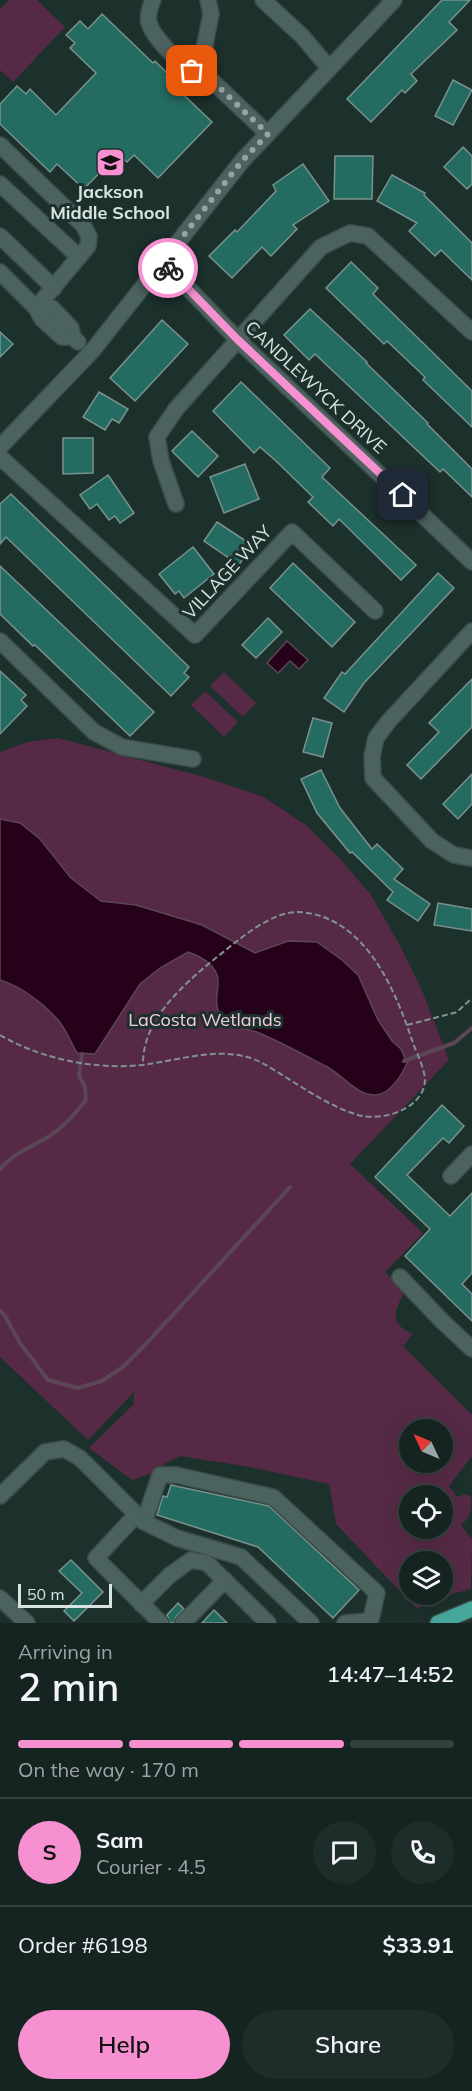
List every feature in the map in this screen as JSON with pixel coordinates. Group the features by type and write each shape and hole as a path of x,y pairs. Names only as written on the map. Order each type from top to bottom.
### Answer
{"main road":[{"path":"438,1623 472,1609"},
{"path":"465,1623 472,1620"}],"street":[{"path":"153,0 149,12 149,23 172,55 192,71 207,76 268,134"},
{"path":"207,76 202,60 211,14 208,0"},
{"path":"263,0 302,36 329,68"},
{"path":"0,447 90,353 242,161 394,0"},
{"path":"0,145 83,225 90,236 87,246 79,257 36,308"},
{"path":"0,184 79,257"},
{"path":"176,504 161,461 157,437 176,409 321,247 350,233 368,236 472,332"},
{"path":"0,236 54,288"},
{"name":"CANDLEWYCK DRIVE","path":"163,262 237,339 472,562"},
{"path":"0,272 36,308 52,308 71,328 73,337 90,353"},
{"name":"VILLAGE WAY","path":"0,457 195,636 292,532 375,611"},
{"path":"472,631 388,722 376,738 372,756 373,778 432,841 454,855 472,858"},
{"path":"0,641 94,732 122,747 193,759"},
{"path":"451,1176 472,1154"},
{"path":"400,1277 472,1349"},
{"path":"0,1496 45,1452 64,1449 80,1458 140,1519 177,1538 241,1557 311,1623"},
{"path":"161,1623 96,1558 140,1519 160,1475 176,1475 273,1497 376,1593 370,1622 345,1623"},
{"path":"141,1604 170,1575 191,1560 207,1563 267,1622"},
{"path":"183,1623 224,1579"},
{"path":"0,1598 27,1623"}],"path":[{"path":"0,1035 20,1047 44,1056 116,1066 143,1065 207,1054 238,1054 259,1061 340,1108 363,1116 381,1116 402,1111 416,1099 424,1087 425,1076 407,1025 383,972 364,945 342,926 321,915 297,912 277,917 249,932 177,992 158,1016 142,1050 143,1065"},
{"path":"407,1025 457,1012 472,998"}],"green space":[{"path":"9,0 37,0 65,27 13,82 0,70 0,9"},
{"path":"224,672 256,703 243,717 210,686"},
{"path":"205,691 238,722 224,737 191,705"},
{"name":"LaCosta Wetlands","path":"58,738 204,777 264,797 306,825 340,859 371,895 401,947 423,993 449,1060 350,1164 423,1233 385,1272 400,1287 403,1295 397,1307 396,1318 401,1327 413,1334 403,1346 472,1415 472,1456 450,1485 399,1485 399,1539 453,1539 453,1492 457,1497 465,1494 471,1497 470,1513 461,1525 472,1539 471,1589 453,1594 453,1551 399,1551 399,1590 336,1524 329,1484 244,1466 180,1456 150,1474 132,1480 89,1448 134,1404 134,1392 88,1440 0,1357 0,752 27,742"},
{"name":"LaCosta Wetlands","path":"413,1605 425,1605 417,1609"}],"shaded area":[{"path":"287,641 308,660 299,669 290,661 278,673 267,663"},
{"path":"0,819 20,823 40,839 71,878 101,901 136,905 202,925 255,953 288,941 317,942 358,975 378,1020 392,1041 401,1049 407,1063 399,1078 391,1088 381,1094 369,1094 357,1089 329,1068 286,1045 255,1031 229,1023 218,1011 218,982 215,971 203,959 188,952 160,968 140,984 95,1054 77,1053 61,1024 46,1008 24,991 0,980"}],"building":[{"path":"442,0 470,0 449,22 457,30 411,74 417,81 405,93 402,90 371,122 347,99"},
{"path":"102,14 153,63 155,61 169,75 166,78 212,122 158,178 134,155 117,168 110,162 84,189 57,164 50,172 0,124 0,104 17,86 26,94 30,89 56,115 96,73 70,48 75,43 66,35 80,21 88,29"},
{"path":"453,80 472,90 453,125 435,116"},
{"path":"463,147 472,156 472,184 467,189 444,167"},
{"path":"335,156 373,156 372,199 334,199"},
{"path":"303,164 329,201 293,225 297,229 271,256 262,247 232,278 209,256 235,230 237,232 276,191 273,185"},
{"path":"392,175 425,193 424,195 472,243 472,280 441,250 435,256 409,231 417,223 377,201"},
{"path":"351,262 378,288 373,294 472,391 472,427 423,380 425,377 387,341 384,344 326,288"},
{"path":"310,309 367,362 472,469 472,497 443,469 440,472 315,354 309,360 284,335"},
{"path":"162,320 188,344 135,401 110,378"},
{"path":"0,332 13,344 0,357"},
{"path":"241,382 330,468 322,477 416,565 401,580 339,519 333,526 308,502 313,497 276,461 260,447 254,453 213,411"},
{"path":"99,392 128,409 119,423 112,419 105,430 83,417"},
{"path":"192,431 218,456 198,477 172,451"},
{"path":"63,438 93,438 93,473 63,474"},
{"path":"245,464 259,499 224,513 210,477"},
{"path":"108,475 134,513 120,523 115,516 109,520 97,504 90,509 80,495"},
{"path":"11,494 189,667 184,673 189,677 171,696 6,537 0,544 0,504"},
{"path":"217,522 252,545 239,565 204,541"},
{"path":"193,547 214,574 184,598 179,591 175,594 159,574"},
{"path":"293,563 355,622 332,647 270,588"},
{"path":"0,566 154,712 130,736 0,614"},
{"path":"438,573 454,588 364,683 344,712 324,698 342,672 345,674"},
{"path":"268,618 282,632 256,658 242,645"},
{"path":"0,671 26,695 21,700 27,706 0,734"},
{"path":"472,679 472,727 421,779 407,765 439,732 429,723"},
{"path":"313,718 332,723 323,757 303,752"},
{"path":"321,770 340,808 372,849 377,844 403,869 394,879 430,904 418,921 387,900 393,892 352,852 350,853 317,813 301,779"},
{"path":"472,774 472,804 458,819 443,804"},
{"path":"438,903 472,909 472,931 434,925"},
{"path":"442,1105 464,1126 449,1143 443,1138 407,1175 450,1216 472,1193 472,1273 462,1284 472,1294 472,1321 405,1256 430,1229 375,1177"},
{"path":"171,1485 269,1506 359,1590 333,1618 258,1547 157,1515 163,1496 167,1497"},
{"path":"71,1560 103,1592 74,1621 64,1611 82,1593 59,1571"},
{"path":"178,1603 184,1609 176,1617 174,1623 170,1623 167,1615"},
{"path":"214,1610 227,1623 202,1623"}],"waterway":[{"path":"404,1061 454,1043 472,1028"},
{"path":"0,1169 17,1154 59,1129 86,1100 85,1087 79,1076 82,1054"},
{"path":"0,1310 20,1343 48,1380 78,1388 102,1381 123,1367 146,1344 290,1187"}],"way so far":[{"path":"168,268 163,262 242,161 268,134 207,76 192,71"}],"place":[{"name":"Jackson Middle School","path":"110,162"}],"route":[{"path":"168,268 237,339 403,495"}]}
